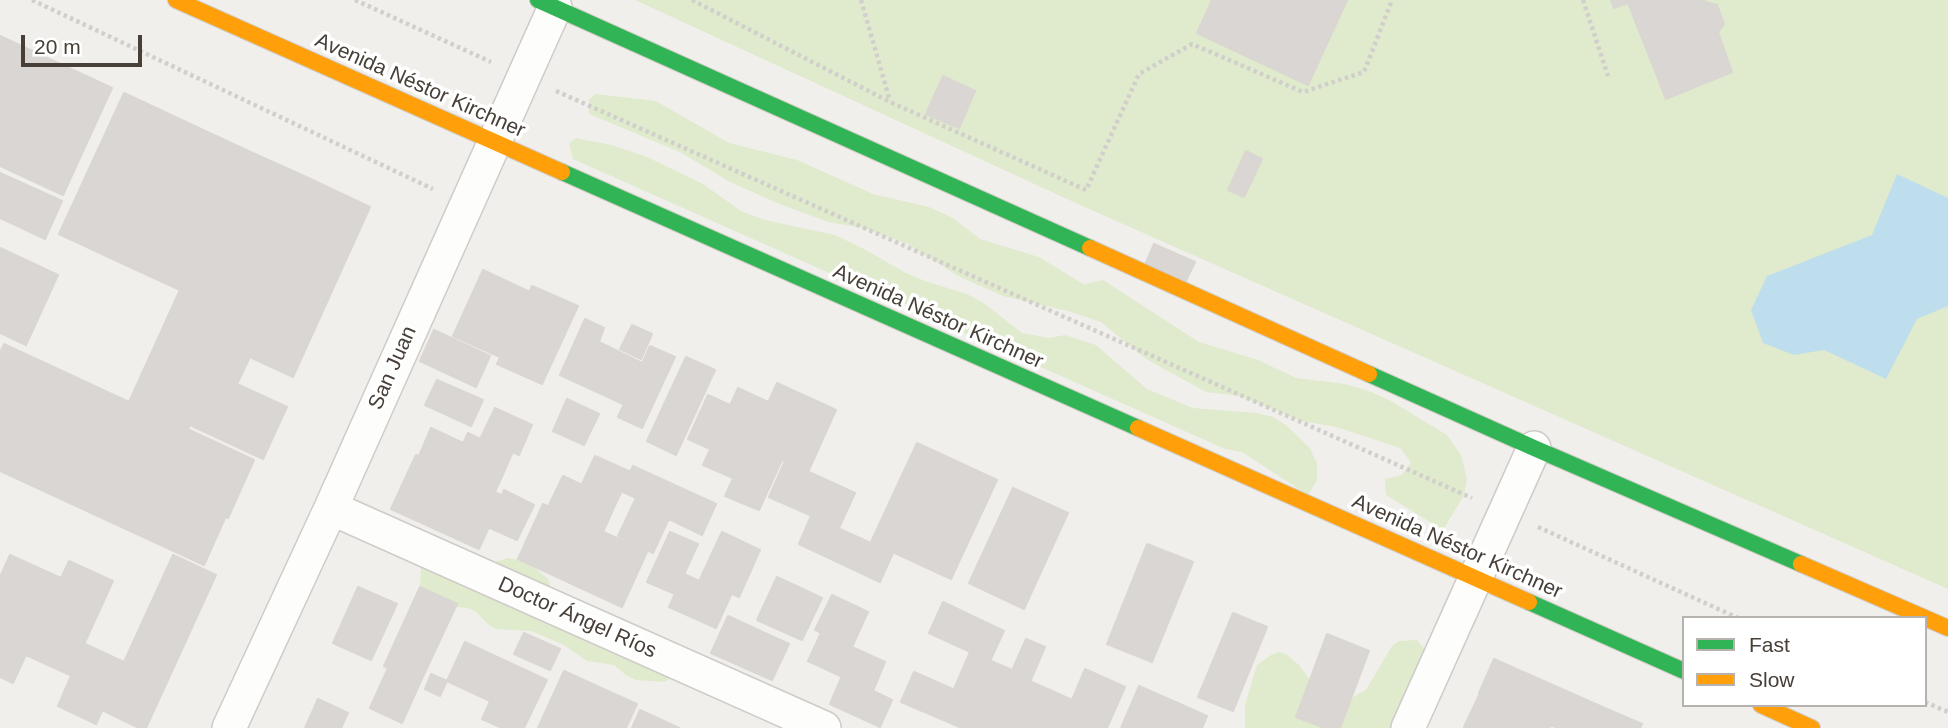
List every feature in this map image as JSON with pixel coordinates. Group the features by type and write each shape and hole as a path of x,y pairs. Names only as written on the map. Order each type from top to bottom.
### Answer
{"main road":[{"name":"Avenida Néstor Kirchner","path":"176,0 1682,670"},
{"path":"546,4 1534,448 1920,616"},
{"path":"1927,619 1948,628"},
{"path":"1765,707 1812,728"}],"street":[{"name":"San Juan","path":"229,728 331,508 524,77 546,4"},
{"path":"1408,728 1534,448"},
{"name":"Doctor Ángel Ríos","path":"331,508 824,728"}],"path":[{"path":"32,0 467,205"},
{"path":"355,0 1734,616"},
{"path":"692,0 890,102 1086,190 1139,74 1192,44 1303,92 1364,72 1392,0"},
{"path":"861,0 890,102"},
{"path":"1583,0 1608,76"},
{"path":"1927,703 1948,712"}],"green space":[{"path":"635,0 1948,0 1948,589 1080,205"},
{"path":"596,94 656,101 729,143 797,160 873,194 929,207 953,218 980,239 1039,257 1085,285 1103,280 1199,342 1258,360 1296,378 1345,384 1391,401 1447,435 1461,455 1467,479 1464,495 1443,530 1386,495 1385,479 1402,475 1411,462 1400,448 1336,427 1302,421 1240,396 1206,392 1146,359 1101,322 1068,311 1003,296 958,276 908,244 863,228 828,222 777,203 730,182 680,152 589,114 589,99"},
{"path":"576,138 645,156 703,184 741,211 765,220 835,235 906,273 967,294 985,304 1022,333 1049,338 1065,335 1096,345 1147,389 1193,408 1257,413 1273,417 1286,425 1310,448 1317,464 1317,480 1308,495 1242,452 1225,449 573,159 569,143"},
{"path":"508,558 521,560 548,579 551,587 548,602 671,678 664,682 636,680 614,665 587,661 564,645 531,631 496,629 475,611 439,605 420,587 421,568 428,564 491,563"},
{"path":"1417,640 1427,652 1410,728 1245,728 1245,705 1257,665 1271,655 1279,652 1286,654 1299,665 1314,685 1351,698 1366,690 1392,646 1399,641"}],"water":[{"path":"1897,174 1948,198 1948,306 1917,319 1886,379 1824,350 1794,355 1763,343 1751,310 1767,276 1872,235"}],"building":[{"path":"1212,0 1347,0 1308,85 1197,33"},
{"path":"1611,0 1704,0 1717,5 1724,24 1718,32 1732,72 1666,99 1628,3 1614,8"},
{"path":"0,36 112,88 63,195 0,166"},
{"path":"943,76 975,91 959,128 926,114"},
{"path":"124,93 184,121 119,262 59,234"},
{"path":"184,121 244,149 180,290 119,262"},
{"path":"244,149 304,176 188,429 129,402"},
{"path":"1246,151 1262,159 1244,197 1228,190"},
{"path":"0,173 62,201 45,239 0,218"},
{"path":"304,176 370,207 293,377 250,357 237,384 287,407 263,459 190,425"},
{"path":"1154,244 1195,262 1185,283 1145,265"},
{"path":"0,248 58,275 26,345 0,333"},
{"path":"483,270 530,292 500,357 453,336"},
{"path":"532,286 578,306 542,384 497,364"},
{"path":"585,319 604,328 599,342 642,363 623,404 560,375"},
{"path":"632,325 652,334 641,359 620,349"},
{"path":"434,330 490,356 476,387 420,361"},
{"path":"4,344 254,460 228,518 0,412 0,353"},
{"path":"650,346 675,357 642,428 618,417"},
{"path":"686,357 715,370 676,455 647,441"},
{"path":"437,380 483,400 471,426 425,405"},
{"path":"777,383 836,410 808,472 749,444"},
{"path":"738,388 768,402 733,478 703,465"},
{"path":"708,395 730,405 710,449 688,439"},
{"path":"567,399 599,414 584,445 553,431"},
{"path":"495,408 532,425 519,455 481,437"},
{"path":"0,412 226,516 204,565 0,471"},
{"path":"431,428 463,443 450,471 419,456"},
{"path":"468,433 512,454 495,492 450,471"},
{"path":"917,443 997,480 951,579 871,542"},
{"path":"749,444 782,460 759,510 725,496"},
{"path":"416,455 503,496 479,549 391,509"},
{"path":"595,456 631,472 617,501 582,484"},
{"path":"785,461 855,493 839,528 769,497"},
{"path":"633,466 681,488 669,513 621,491"},
{"path":"563,476 617,501 603,532 548,507"},
{"path":"681,488 716,504 702,535 667,518"},
{"path":"1013,488 1068,513 1024,609 969,583"},
{"path":"504,490 534,505 517,540 488,527"},
{"path":"636,498 671,514 653,553 618,536"},
{"path":"543,504 647,552 622,607 518,559"},
{"path":"811,516 893,553 880,582 799,544"},
{"path":"670,532 698,544 675,594 647,582"},
{"path":"722,532 760,550 739,597 700,579"},
{"path":"1147,544 1193,562 1152,662 1107,644"},
{"path":"10,555 61,578 13,683 0,677 0,577"},
{"path":"173,555 216,575 146,728 139,728 102,710"},
{"path":"69,561 113,581 70,675 26,655"},
{"path":"684,574 731,595 716,628 669,607"},
{"path":"777,577 822,598 802,640 757,620"},
{"path":"358,587 397,604 371,660 333,643"},
{"path":"420,587 457,604 420,683 384,666"},
{"path":"832,595 868,612 852,647 815,630"},
{"path":"943,602 1004,631 990,661 929,633"},
{"path":"1233,613 1267,627 1233,711 1198,697"},
{"path":"728,616 789,644 772,680 711,653"},
{"path":"524,633 560,649 550,670 514,654"},
{"path":"821,633 885,662 873,691 808,661"},
{"path":"1327,634 1369,651 1340,728 1325,728 1296,717"},
{"path":"1026,639 1045,647 1030,682 1011,673"},
{"path":"465,642 508,662 490,701 447,681"},
{"path":"85,644 124,662 96,724 58,706"},
{"path":"970,652 1012,670 996,708 954,689"},
{"path":"1494,659 1607,709 1598,728 1557,728 1479,693"},
{"path":"508,662 547,680 524,728 502,728 482,719"},
{"path":"388,668 420,683 402,723 370,708"},
{"path":"1085,669 1125,687 1107,728 1044,728 1059,694 1072,700"},
{"path":"564,671 599,687 580,728 538,728"},
{"path":"914,672 996,708 987,728 962,728 901,702"},
{"path":"1011,673 1059,694 1044,728 987,728"},
{"path":"431,674 447,681 440,696 425,689"},
{"path":"842,676 892,700 880,727 830,704"},
{"path":"1139,686 1171,700 1159,728 1127,714"},
{"path":"599,687 637,704 626,728 580,728"},
{"path":"1480,693 1551,726 1464,727"},
{"path":"318,699 348,713 341,728 305,728"},
{"path":"1171,700 1207,716 1202,728 1159,728"},
{"path":"1607,709 1642,724 1640,728 1598,728"},
{"path":"640,710 679,728 632,728"},
{"path":"1127,714 1159,728 1121,728"}],"traffic: fast":[{"path":"538,0 1090,248"},
{"path":"562,172 1138,428"},
{"path":"1369,374 1801,564"},
{"path":"1529,602 1682,670"}],"traffic: slow":[{"path":"176,0 562,172"},
{"path":"1090,248 1369,374"},
{"path":"1138,428 1529,602"},
{"path":"1801,564 1920,616"},
{"path":"1927,619 1948,628"},
{"path":"1765,707 1812,728"}]}
